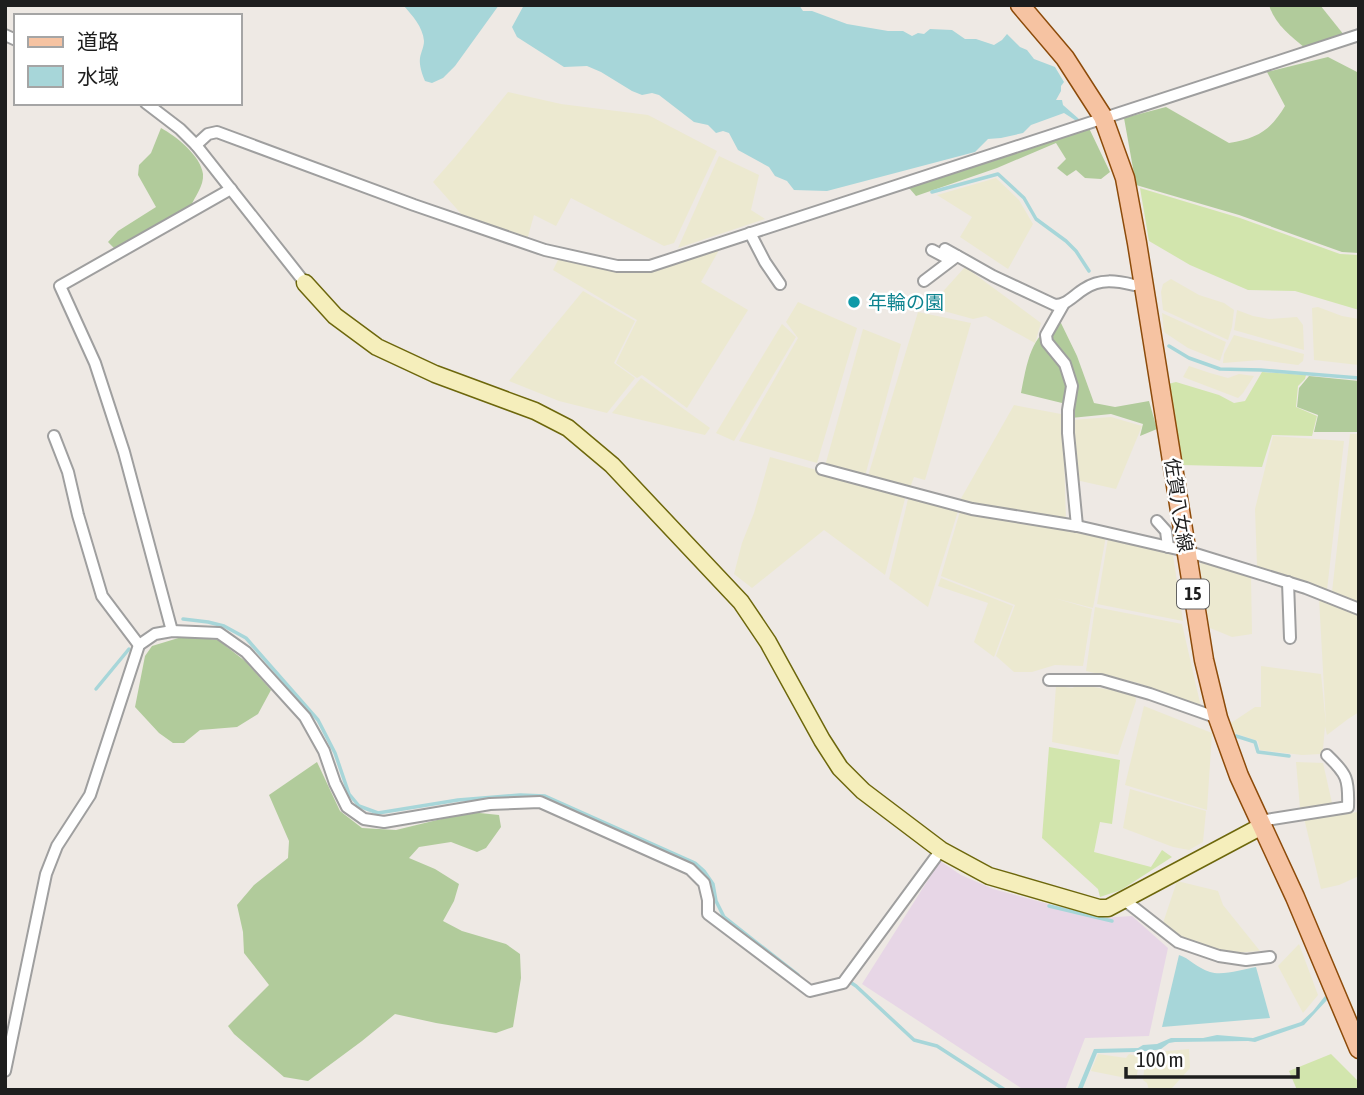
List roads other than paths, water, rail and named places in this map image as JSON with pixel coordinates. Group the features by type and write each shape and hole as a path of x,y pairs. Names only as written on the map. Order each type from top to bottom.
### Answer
{"main road":[{"name":"佐賀八女線","path":"1020,5 1065,58 1104,117 1125,178 1204,660 1218,718 1239,776 1295,897 1359,1049"}],"street":[{"path":"196,145 208,134 217,132 545,250 617,266 650,266 1359,35"},
{"path":"149,105 196,145 305,283 335,316 377,347 435,374 535,411 568,428 612,465 741,602 768,642 840,768 863,791 941,850 989,876 1099,908 1108,908 1261,823 1353,806 1343,771 1327,755"},
{"path":"172,631 124,452 95,363 60,286 230,189"},
{"path":"750,233 780,284"},
{"path":"945,249 954,258"},
{"path":"932,250 1055,305 1063,305"},
{"path":"924,281 954,258"},
{"path":"1077,526 1068,410 1072,386 1065,364 1048,342 1046,335 1063,305 1086,287 1115,280 1134,285"},
{"path":"54,436 68,472 102,596 139,645"},
{"path":"822,469 972,509 1077,526 1186,551 1306,588 1359,609"},
{"path":"1157,521 1166,531 1168,547"},
{"path":"1288,582 1290,638"},
{"path":"5,1071 46,874 57,846 90,796 139,645 155,634 172,631 219,633 246,652 305,717 324,751 347,807 364,819 384,822 490,804 540,802 690,869 704,883 708,914 810,991 843,984 941,850"},
{"path":"1049,680 1101,680 1218,718"},
{"path":"1124,900 1178,942 1219,956 1246,960 1270,957"}],"water":[{"path":"403,5 499,5 455,66 443,78 432,83 425,81 420,67 424,41 422,31"},
{"path":"524,5 799,5 803,11 812,11 847,24 903,31 912,36 924,34 930,29 952,30 965,39 976,39 994,45 1007,34 1034,59 1055,67 1064,82 1056,100 1062,100 1063,105 1079,119 1078,122 1064,113 1031,125 1023,133 988,139 975,152 827,191 794,190 787,181 775,176 769,167 738,150 729,133 716,133 708,125 694,122 659,95 642,95 632,91 587,66 564,67 517,37 512,27"},
{"path":"1179,955 1215,973 1256,967 1270,1018 1162,1027"},
{"path":"1325,996 1328,999 1304,1025 1255,1042 1175,1042 1156,1050 1097,1053 1082,1090 1077,1090 1094,1049 1138,1048 1171,1038 1217,1035 1253,1038 1301,1022"}],"waterway":[{"path":"932,192 998,174 1024,198 1036,219 1076,251 1089,271"},
{"path":"1169,346 1189,358 1220,369 1359,378"},
{"path":"183,619 224,626 246,638 318,720 335,753 349,794 359,806 378,813 458,800 520,795 545,796 695,863 713,884 716,901 724,917 798,975"},
{"path":"96,689 129,649"},
{"path":"1236,736 1255,742 1258,752 1289,756"},
{"path":"1049,906 1112,921"},
{"path":"847,980 914,1040 937,1046 1005,1090"}],"place":[{"name":"年輪の園","path":"854,302"}]}
